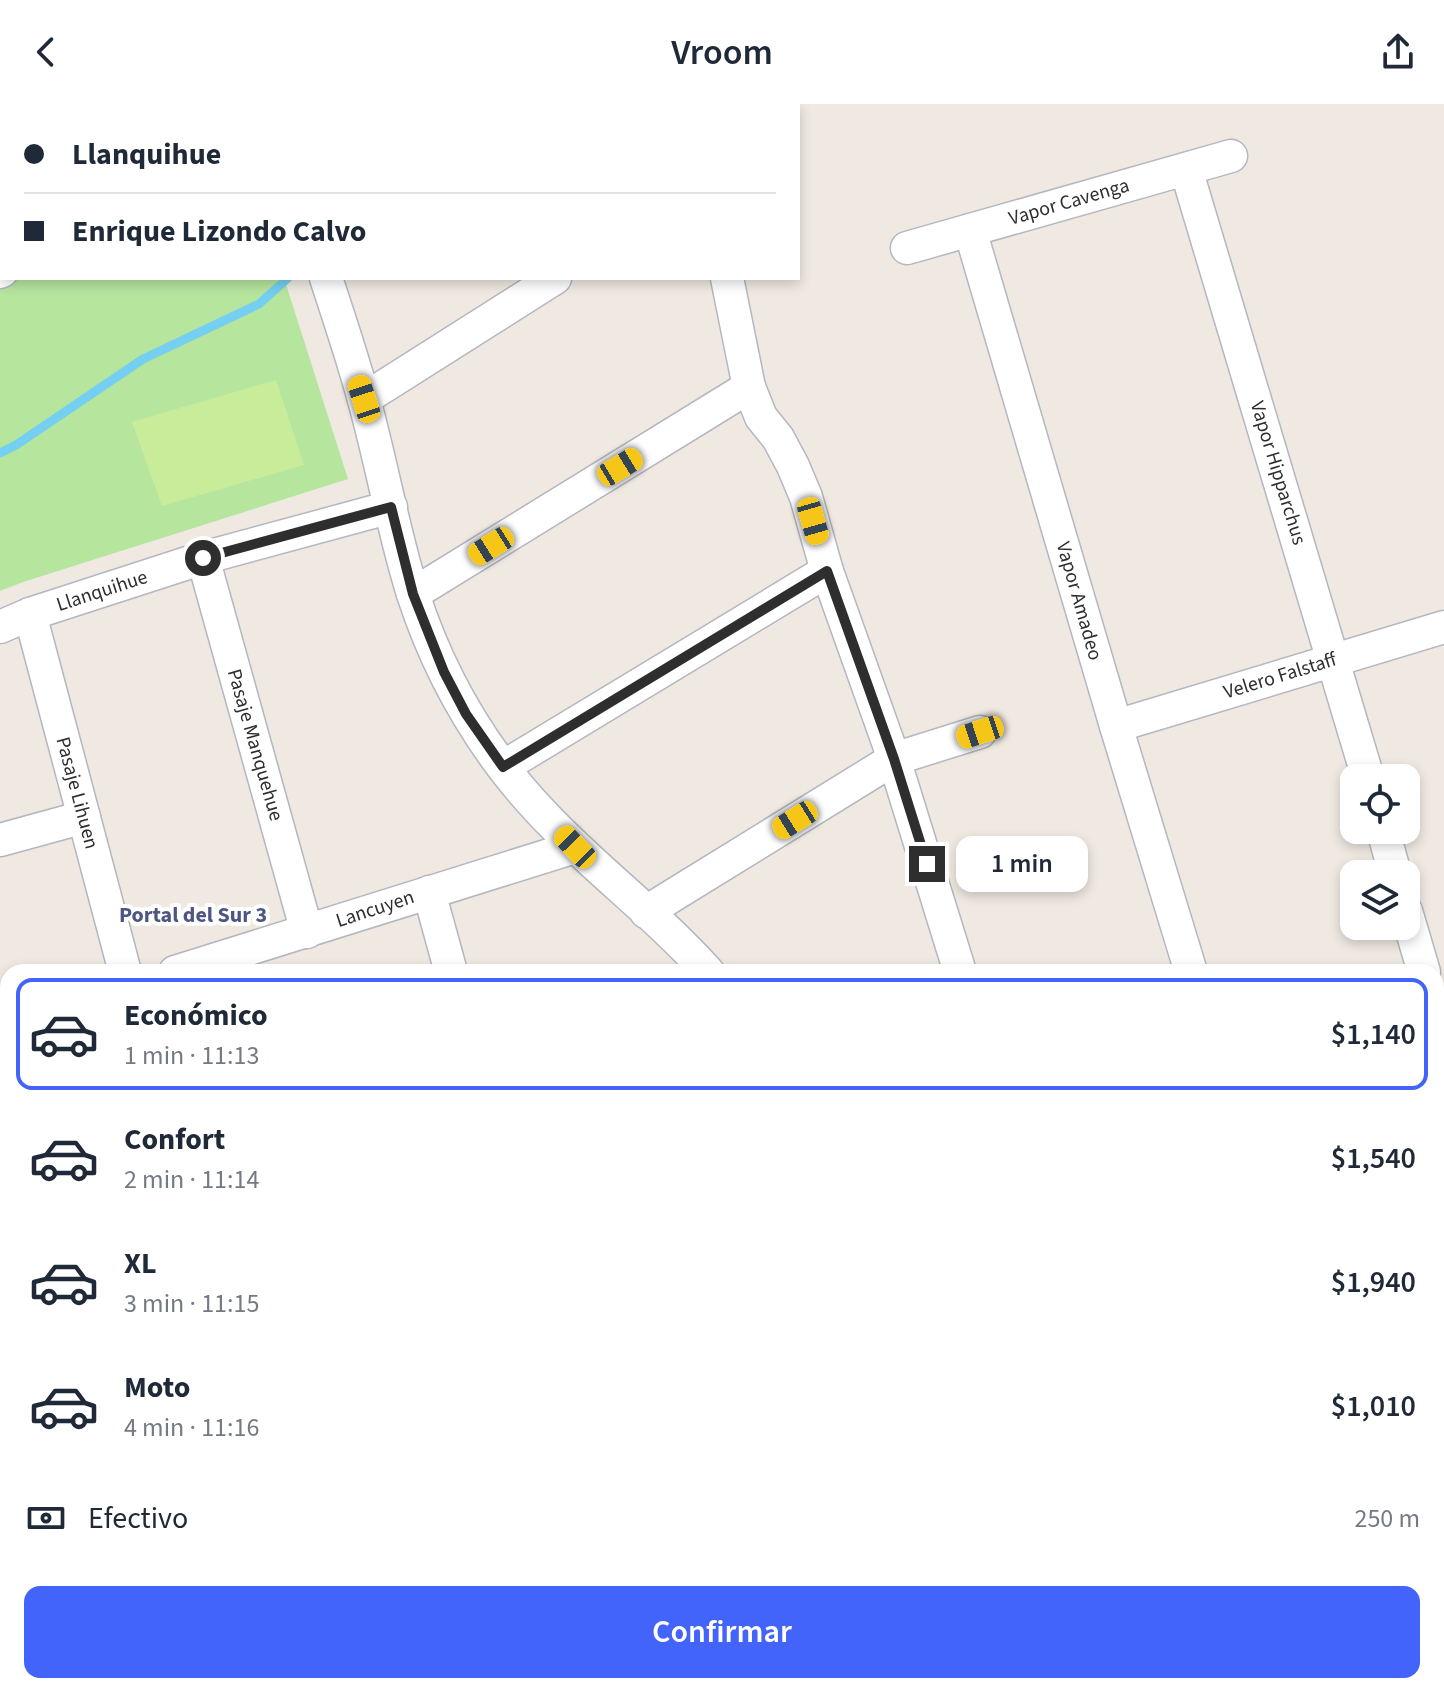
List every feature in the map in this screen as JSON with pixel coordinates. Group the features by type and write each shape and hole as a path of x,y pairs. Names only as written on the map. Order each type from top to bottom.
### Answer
{"street":[{"name":"Vapor Cavenga","path":"907,248 1231,156"},
{"name":"Vapor Hipparchus","path":"1186,169 1364,764"},
{"name":"Vapor Amadeo","path":"970,230 1189,964"},
{"path":"327,280 364,399 413,594 444,672 466,714 530,800 575,847 700,964"},
{"path":"364,399 552,280"},
{"path":"727,280 749,387 761,417 778,438 806,497 827,571 894,759 958,964"},
{"path":"413,594 749,387"},
{"name":"Llanquihue","path":"0,627 30,614 203,558 391,507"},
{"name":"Pasaje Manquehue","path":"203,558 307,932"},
{"path":"503,767 827,571"},
{"name":"Pasaje Lihuen","path":"30,614 123,964"},
{"name":"Velero Falstaff","path":"1116,726 1444,627"},
{"path":"646,912 894,759 980,732"},
{"path":"0,840 84,817"},
{"name":"Lancuyen","path":"201,964 575,847"},
{"path":"429,892 449,964"},
{"path":"1415,940 1422,964"}],"green space":[{"path":"285,280 348,479 0,591 0,282"},
{"path":"276,380 304,465 162,506 132,422"}],"waterway":[{"path":"0,453 143,359 259,304 286,280"}],"district":[{"name":"Portal del Sur 3","path":"193,915"}],"route":[{"path":"203,558 391,507 413,594 444,672 466,714 503,767 827,571 894,759 927,864"}]}
